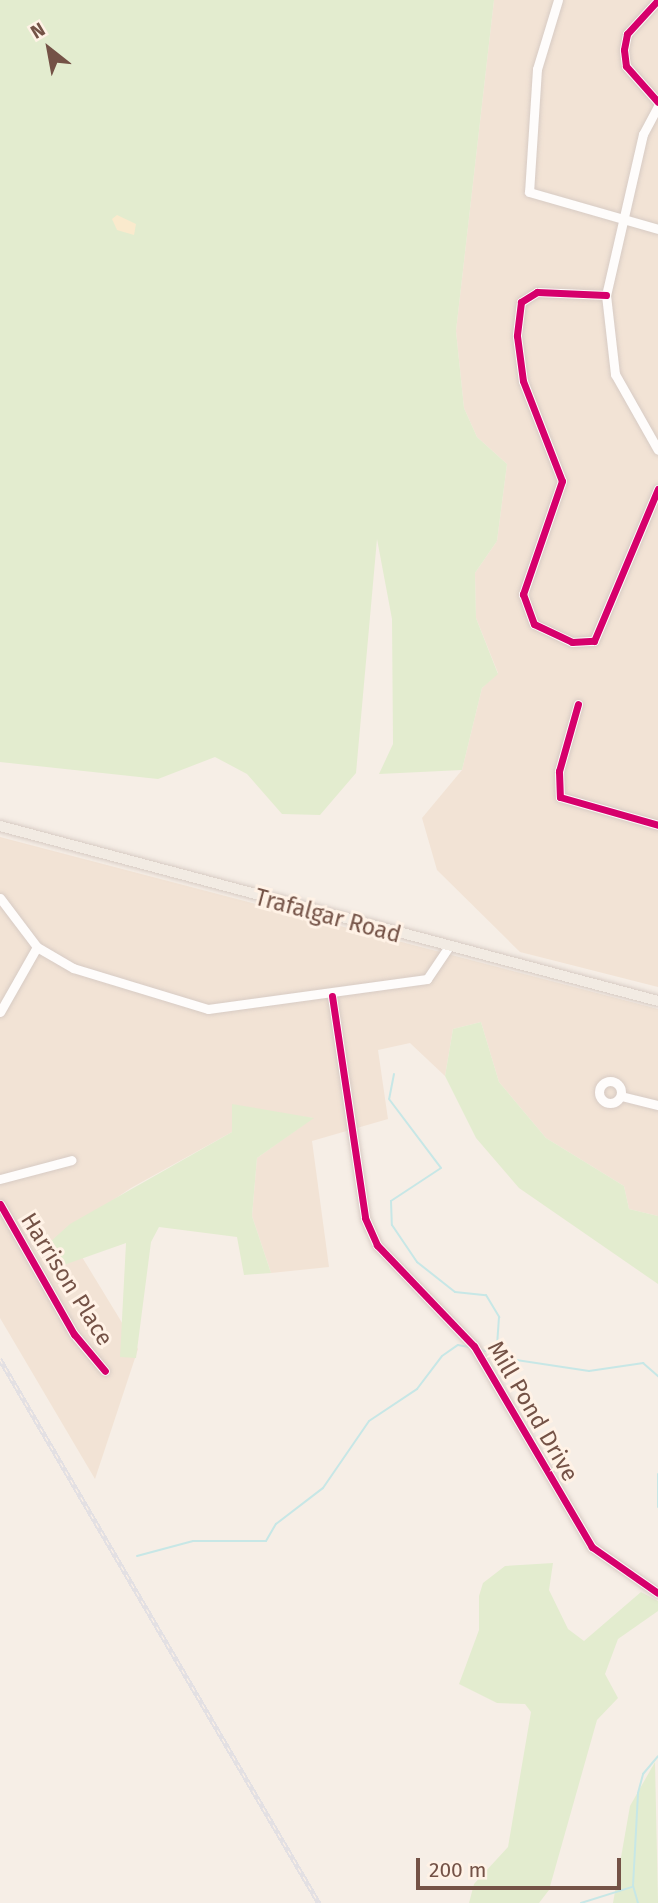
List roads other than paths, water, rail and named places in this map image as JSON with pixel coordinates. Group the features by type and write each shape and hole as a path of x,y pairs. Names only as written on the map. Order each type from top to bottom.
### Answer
{"main road":[{"name":"Trafalgar Road","path":"0,826 448,948 658,1001"}],"street":[{"path":"558,0 542,40 537,132 526,182 536,196 658,229"},
{"path":"658,0 627,34 624,50 626,65 658,104 643,134 620,219 606,295 615,374 658,450"},
{"path":"606,295 537,292 521,305 523,382 562,481 523,594 534,624 578,644 594,641 658,489"},
{"path":"578,705 559,771 560,797 658,825"},
{"path":"0,898 37,947 83,971 208,1009 332,996 427,979 448,948"},
{"path":"0,1012 37,947"},
{"name":"Mill Pond Drive","path":"332,996 365,1218 377,1244 474,1346 592,1547 658,1593"},
{"path":"621,1096 658,1105"},
{"path":"0,1179 72,1160"},
{"name":"Harrison Place","path":"0,1204 74,1334 105,1371"}],"waterway":[{"path":"394,1074 389,1099 441,1168 391,1201 392,1225 417,1262 455,1292 486,1295 499,1317 497,1349 503,1358 589,1371 643,1363 658,1376"},
{"path":"137,1556 193,1541 266,1541 276,1524 323,1488 369,1421 417,1389 442,1356 458,1345 469,1347"},
{"path":"481,1350 498,1354"},
{"path":"658,1474 658,1507"},
{"path":"638,1903 633,1886 638,1793 643,1774 658,1756"},
{"path":"581,1903 632,1887"}],"railway":[{"path":"0,1359 319,1903"}]}
